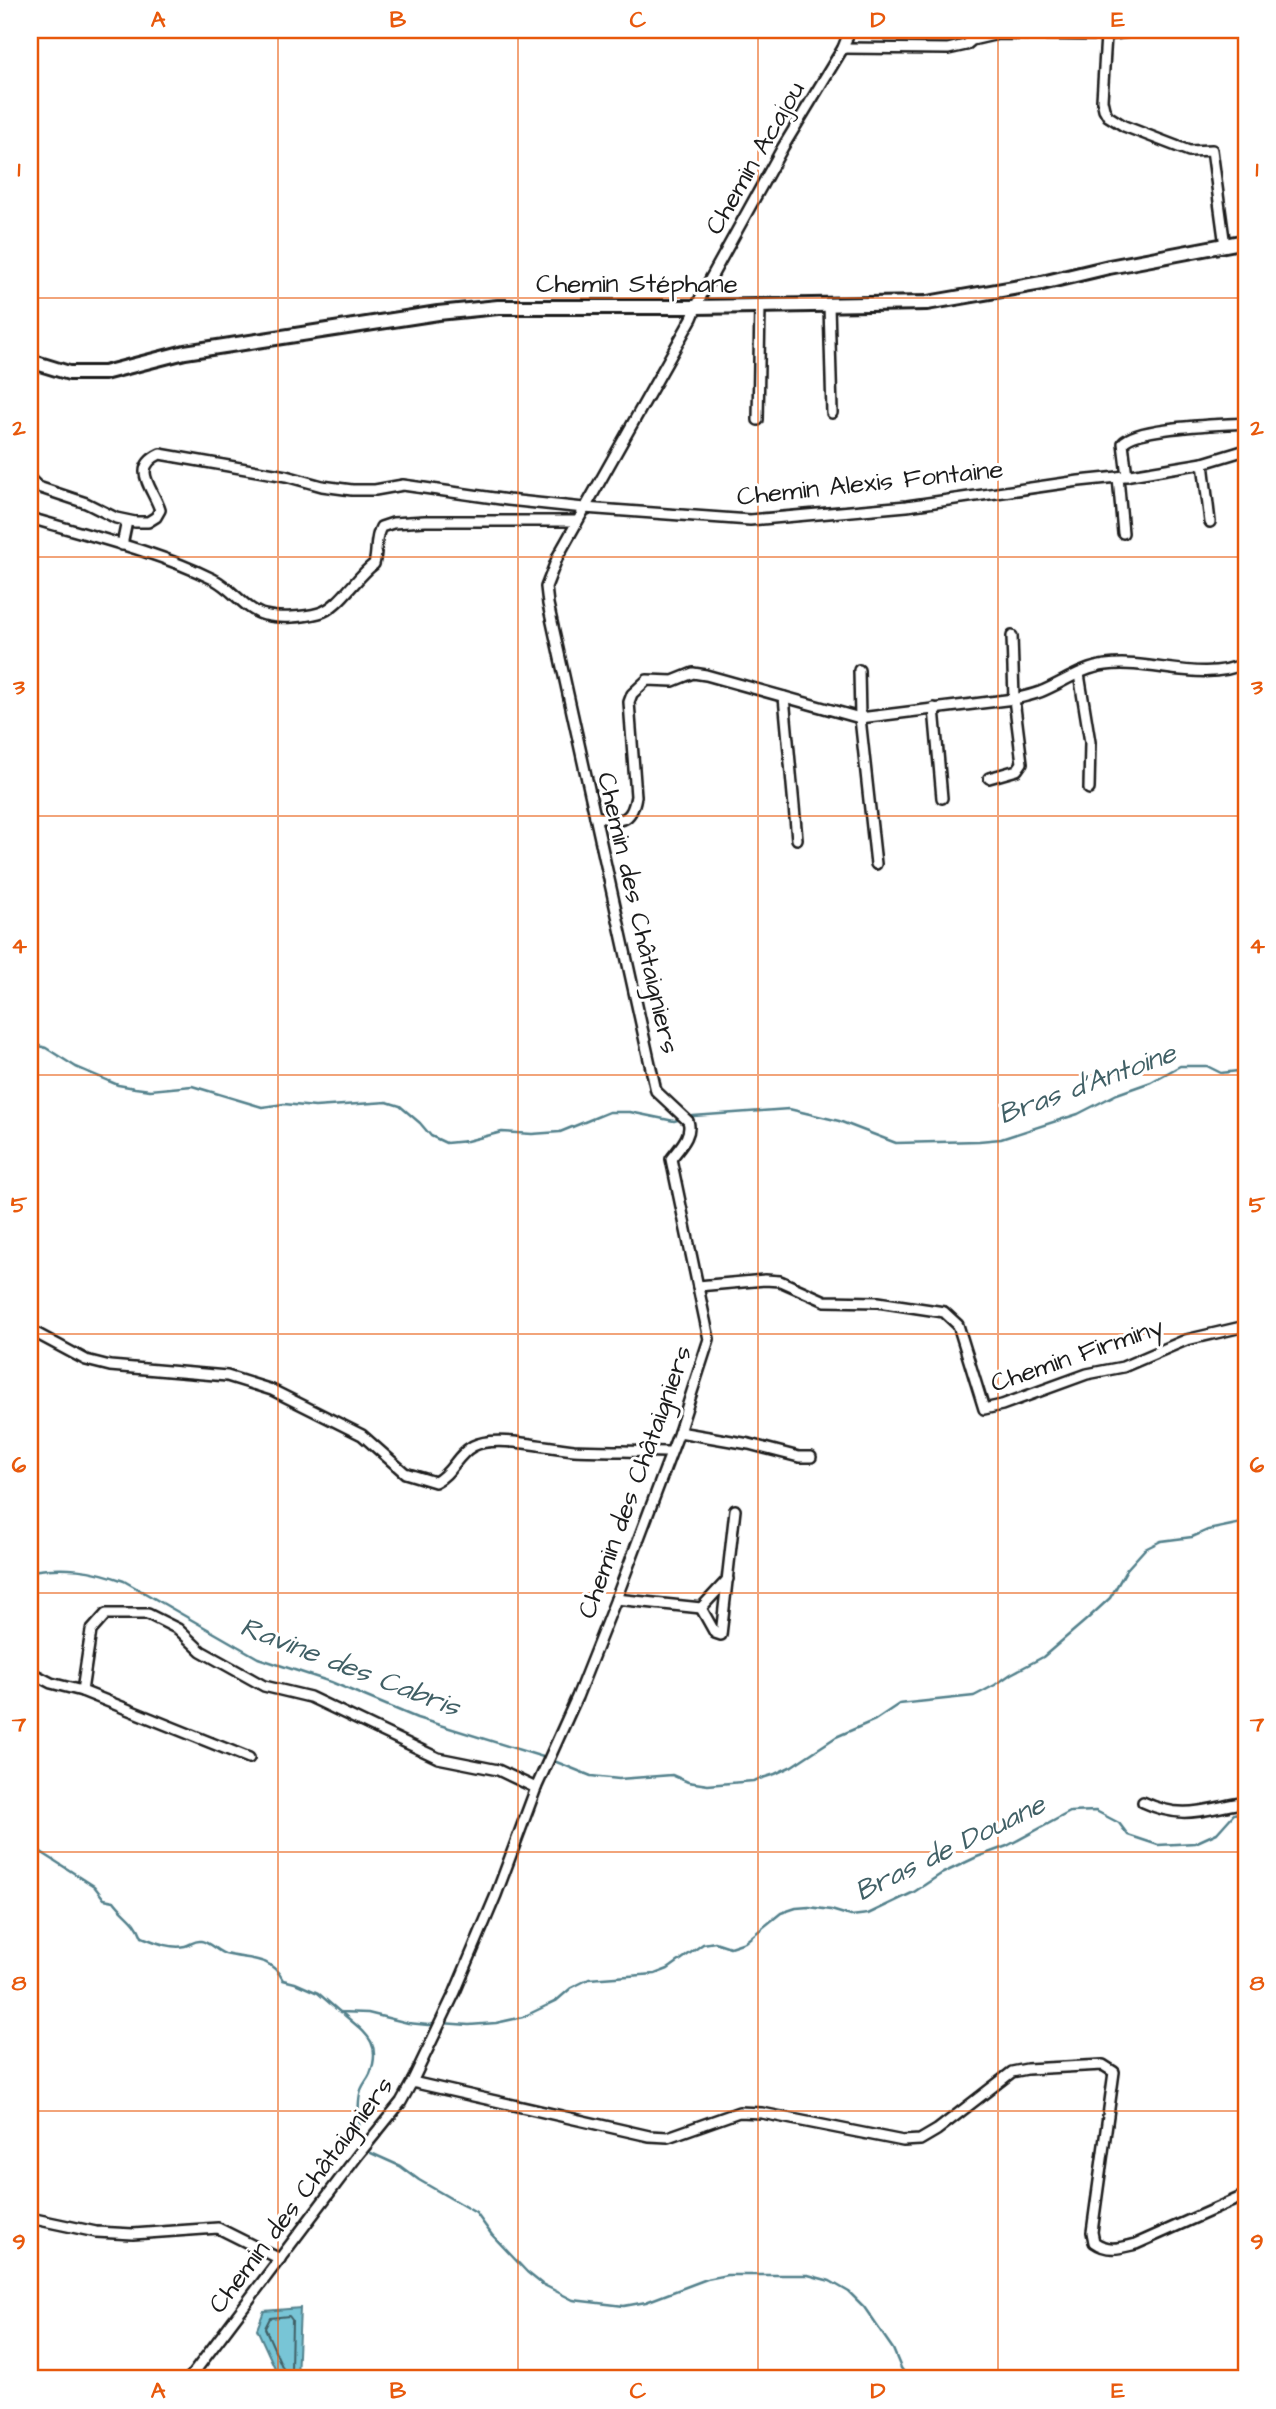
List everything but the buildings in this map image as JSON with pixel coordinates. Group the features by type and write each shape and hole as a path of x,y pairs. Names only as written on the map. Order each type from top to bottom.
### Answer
{"main road":[{"name":"Chemin Stéphane","path":"30,361 69,373 104,373 185,352 450,312 511,307 927,303 1246,242"}],"street":[{"name":"Chemin Acajou","path":"696,307 783,147 843,48 850,30"},
{"path":"843,48 948,49 998,34 1106,36 1143,30"},
{"path":"1106,36 1102,100 1104,109 1108,116 1124,126 1189,152 1212,150 1225,246"},
{"path":"829,305 832,413"},
{"path":"758,420 760,306"},
{"name":"Chemin des Châtaigniers","path":"188,2379 401,2102 412,2082 460,1980 496,1895 536,1788 577,1697 679,1432 709,1339 671,1159 685,1140 690,1126 656,1091 548,604 547,587 551,571 577,521 696,307"},
{"path":"1123,533 1123,443 1127,438 1150,431 1246,422"},
{"name":"Chemin Alexis Fontaine","path":"127,521 148,522 156,517 160,510 144,476 150,458 160,454 352,490 375,490 403,485 584,508 750,520 907,506 1122,476 1203,463 1246,450"},
{"path":"1203,463 1210,522"},
{"path":"30,479 38,487 86,503 127,521 122,545"},
{"path":"30,518 122,545 215,580 234,592 247,606 264,615 286,616 322,612 337,602 364,571 374,564 378,551 376,537 381,527 393,523 577,521"},
{"path":"989,778 1017,770 1022,763 1014,699 1012,636"},
{"path":"595,816 619,821 629,817 634,807 636,796 629,702 632,694 647,680 673,681 694,673 706,674 860,718 1014,699 1107,665 1128,664 1207,673 1234,669 1246,663"},
{"path":"859,670 860,718 876,864"},
{"path":"1079,674 1090,742 1090,789"},
{"path":"784,696 797,839"},
{"path":"934,708 942,798"},
{"name":"Chemin Firminy","path":"698,1286 780,1281 825,1301 878,1302 944,1312 958,1325 984,1409 1087,1374 1123,1367 1186,1340 1246,1326"},
{"path":"30,1331 86,1360 110,1366 227,1376 272,1390 362,1435 405,1473 435,1482 445,1477 462,1454 475,1445 496,1441 572,1450 670,1452"},
{"path":"679,1432 726,1439 811,1458"},
{"path":"701,1608 715,1633 722,1635 735,1510"},
{"path":"701,1608 728,1579"},
{"path":"616,1599 701,1608"},
{"path":"82,1691 91,1631 106,1614 148,1614 178,1629 201,1651 264,1686 310,1697 438,1758 498,1770 536,1788"},
{"path":"30,1672 51,1683 82,1691 249,1758"},
{"path":"1143,1802 1176,1814 1197,1813 1246,1802"},
{"path":"412,2082 649,2136 668,2137 739,2112 762,2113 903,2141 920,2140 937,2130 1012,2072 1103,2065 1114,2072 1092,2232 1094,2242 1104,2249 1136,2244 1246,2195"},
{"path":"30,2218 96,2232 133,2234 218,2228 280,2259"}],"water":[{"path":"300,2308 297,2379 280,2379 257,2329 264,2311"}],"waterway":[{"name":"Bras d'Antoine","path":"30,1043 46,1048 76,1067 118,1085 135,1088 150,1090 192,1086 262,1107 284,1104 315,1107 387,1102 400,1106 431,1136 446,1143 502,1132 560,1132 609,1112 630,1112 674,1121 681,1119"},
{"name":"Bras d'Antoine","path":"693,1116 789,1109 839,1121 896,1143 979,1141 1001,1139 1078,1114 1117,1094 1151,1082 1180,1066 1207,1066 1221,1073 1246,1070"},
{"name":"Ravine des Cabris","path":"554,1761 591,1776 619,1779 672,1775 688,1782 708,1785 753,1781 775,1774 836,1737 875,1720 899,1704 974,1696 995,1685 1043,1657 1085,1621 1110,1598 1127,1569 1145,1549 1161,1541 1192,1537 1208,1530 1246,1522"},
{"name":"Ravine des Cabris","path":"30,1571 78,1570 124,1581 258,1658 331,1682 417,1718 543,1757"},
{"name":"Bras de Douane","path":"30,1845 94,1886 104,1899 114,1901 133,1921 142,1937 174,1947 201,1941 225,1954 265,1962 272,1966 283,1980 318,1993 340,2012 368,2013 408,2023 469,2025 523,2017 556,2001 571,1988 589,1979 655,1974 668,1969 703,1944 715,1942 730,1947 745,1942 781,1913 796,1908 831,1910 851,1916 868,1914 914,1892 941,1874 1007,1846 1070,1812 1096,1811 1119,1823 1128,1835 1158,1845 1195,1843 1217,1833 1234,1814 1246,1811"},
{"path":"341,2012 369,2038 374,2053 370,2074 359,2099 360,2138"},
{"path":"371,2153 400,2166 476,2213 492,2235 527,2272 542,2284 573,2300 624,2306 646,2302 707,2279 727,2275 808,2275 830,2281 849,2292 864,2307 893,2349 909,2379"}]}
